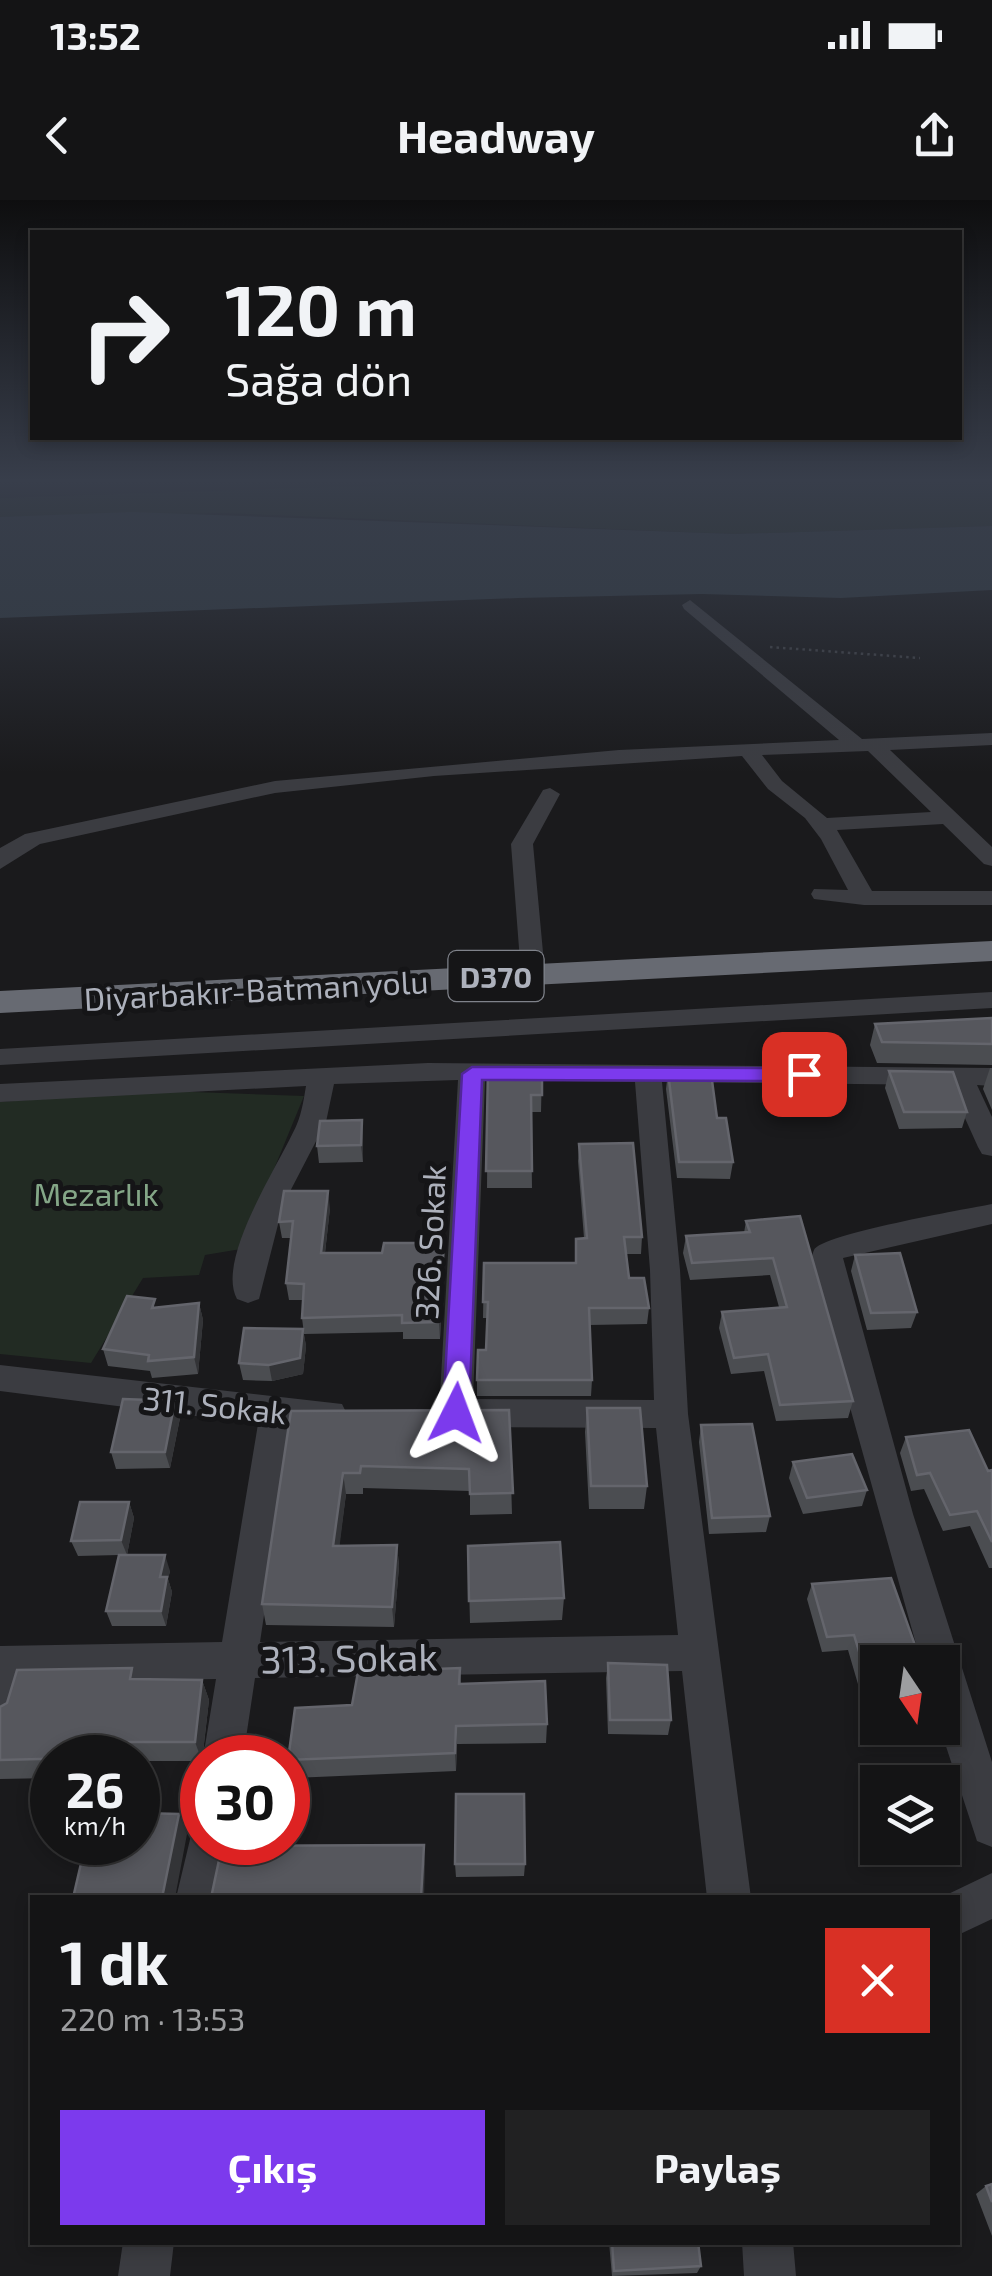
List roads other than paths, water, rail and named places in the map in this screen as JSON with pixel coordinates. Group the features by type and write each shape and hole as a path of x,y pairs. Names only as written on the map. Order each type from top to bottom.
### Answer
{"highway":[{"name":"Diyarbakır-Batman yolu","path":"0,1002 992,951"},
{"name":"Diyarbakır-Batman yolu","path":"0,1027 992,980"}],"street":[{"path":"690,606 864,744 992,859"},
{"path":"0,862 10,850 32,839 275,787 452,768 747,749 992,739"},
{"path":"747,749 775,785 821,825 864,898"},
{"path":"533,974 522,844 550,794"},
{"path":"821,825 949,817"},
{"path":"822,894 864,898 992,898"},
{"path":"0,1057 992,1000"},
{"path":"0,1093 428,1071 992,1077"},
{"path":"648,1072 665,1270 671,1414 729,1895"},
{"name":"326. Sokak","path":"472,1074 439,1413 671,1414"},
{"path":"248,1290 254,1250 268,1204 312,1122 322,1076"},
{"path":"960,1077 992,1147"},
{"path":"935,1645 886,1492 853,1358 829,1281 826,1253 842,1246 992,1214"},
{"name":"311. Sokak","path":"0,1378 276,1413 372,1414"},
{"path":"228,1735 276,1413"},
{"name":"313. Sokak","path":"5,1664 698,1652"},
{"path":"0,1709 5,1664"},
{"path":"960,1726 992,1826"},
{"path":"199,1895 204,1865"},
{"path":"960,1912 992,1895"},
{"path":"144,2276 149,2245"},
{"path":"766,2245 770,2276"}],"park label":[{"name":"Mezarlık","path":"96,1193"}]}
